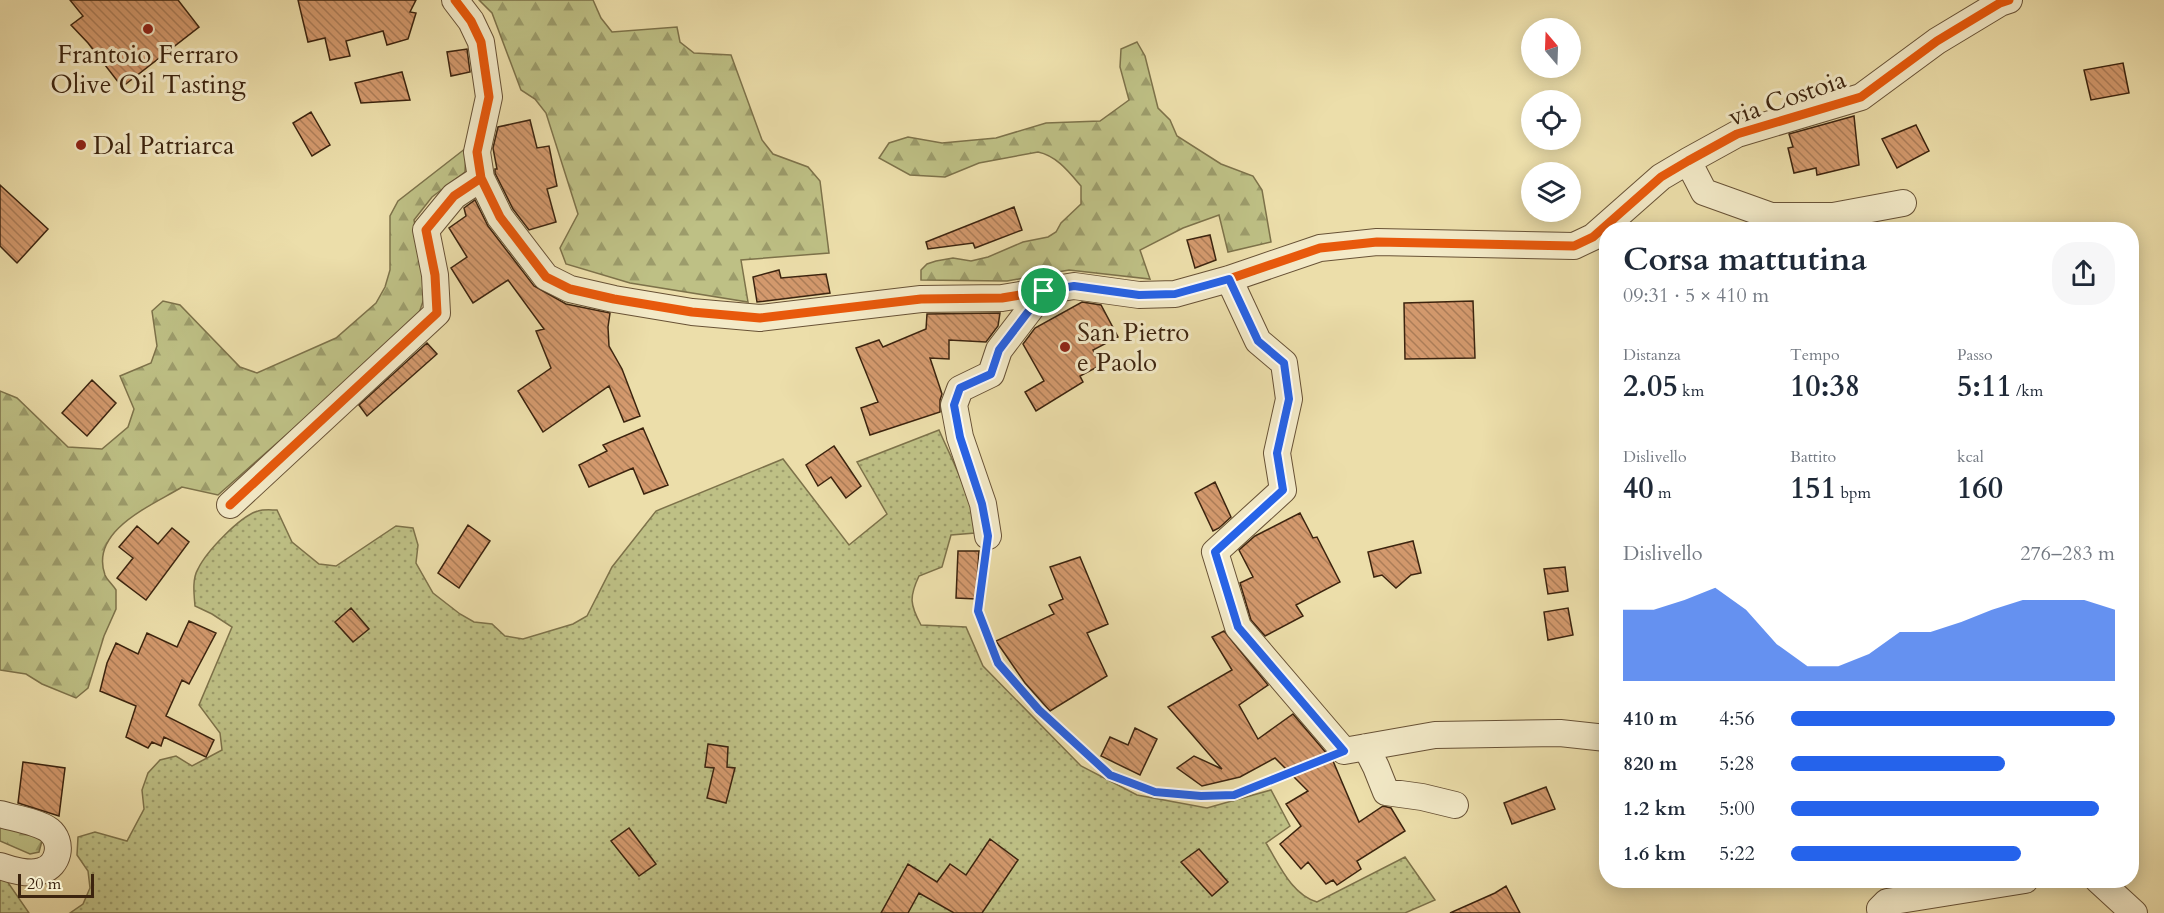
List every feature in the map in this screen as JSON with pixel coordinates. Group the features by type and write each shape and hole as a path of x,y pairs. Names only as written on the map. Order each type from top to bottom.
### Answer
{"street":[{"name":"via Costoia","path":"455,0 471,21 481,42 489,97 477,152 481,178 500,217 546,277 570,289 614,299 692,312 760,318 921,299 1002,298 1074,286 1139,295 1175,294 1229,279 1320,248 1377,242 1574,246 1599,232"},
{"name":"via Costoia","path":"1610,222 1661,177 1688,161 1737,134 1861,97 1937,41 2000,3 2009,0"},
{"path":"1688,161 1704,192 1771,216 1833,216 1903,203"},
{"path":"230,505 437,313 435,275 426,230 454,196 481,178"},
{"path":"1229,279 1258,341 1284,363 1289,399 1277,453 1283,490 1215,552 1238,627 1355,749 1376,767 1386,792 1455,805"},
{"path":"988,536 982,504 960,437 954,405 960,388 991,374 999,350 1044,291"},
{"path":"1355,749 1434,735 1560,733 1599,737"},
{"path":"0,814 47,829 57,841 58,848 54,863 41,872 33,873 0,866"},
{"path":"1881,913 1880,909 1887,902 1975,888"},
{"path":"2107,888 2134,913"}],"path":[{"path":"988,536 978,611 998,663 1039,710 1110,775 1155,792 1201,796 1234,795 1355,749"}],"green space":[{"path":"479,0 593,0 601,18 612,32 677,27 680,42 694,53 731,55 762,140 773,154 808,167 820,181 829,253 741,260 748,302 630,283 566,264 560,248 578,214 546,113 535,99 521,90 492,13"},
{"path":"1137,42 1145,56 1158,108 1170,120 1177,136 1221,164 1253,176 1262,190 1271,242 1228,252 1219,215 1183,228 1140,250 1150,279 1069,270 1007,281 921,280 921,270 927,264 953,258 971,261 988,257 1023,242 1048,237 1056,232 1061,223 1081,204 1081,186 1057,161 1038,152 979,163 945,177 910,175 879,158 889,143 908,137 942,143 996,138 1046,123 1100,121 1129,100 1120,67 1121,49"},
{"path":"466,148 465,172 432,197 414,220 427,290 419,313 317,408 218,495 182,487 141,511 115,532 106,545 103,559 105,575 116,590 116,609 104,636 88,688 76,698 42,684 26,674 0,670 0,391 17,398 68,447 102,449 128,427 134,409 120,376 151,363 157,346 152,311 163,301 180,305 240,367 257,373 336,338 376,303 385,287 390,270 390,216 398,201"},
{"path":"939,430 967,495 975,533 951,535 942,567 919,576 912,601 921,625 966,627 983,666 1081,766 1137,795 1207,808 1271,790 1290,826 1266,843 1293,885 1308,898 1317,902 1405,857 1435,900 1405,913 70,913 83,904 90,888 88,871 77,855 78,837 95,832 127,841 144,809 142,790 148,773 160,760 176,756 192,766 222,750 220,733 199,705 232,627 195,606 194,582 196,573 208,553 224,535 251,514 263,510 277,510 292,542 319,564 336,566 396,526 413,528 418,545 416,563 433,593 474,622 492,624 505,636 523,639 573,624 587,616 612,567 656,511 783,459 849,545 887,514 857,462"},
{"path":"0,826 29,831 42,841 39,852 30,854 0,841"},
{"path":"0,877 7,881 29,913 0,913"}],"building":[{"path":"70,0 178,0 199,27 122,87 71,25 83,16"},
{"path":"298,0 416,0 410,12 416,13 408,39 387,45 383,31 346,41 350,56 330,60 325,38 308,42"},
{"path":"467,49 470,72 451,76 447,52"},
{"path":"2123,63 2129,93 2091,100 2084,70"},
{"path":"402,72 410,100 361,103 355,83"},
{"path":"311,112 330,145 312,156 293,123"},
{"path":"1854,116 1859,165 1817,175 1816,168 1794,173 1788,148 1793,147 1789,134"},
{"path":"530,120 537,148 549,146 557,186 547,189 556,222 529,230 513,209 495,173 497,169 493,148 498,127"},
{"path":"1916,125 1929,151 1897,168 1882,139"},
{"path":"0,185 48,229 17,263 0,246"},
{"path":"475,200 488,226 534,286 566,304 610,313 609,346 622,369 640,416 624,422 609,386 543,432 518,391 551,368 536,331 544,329 508,280 473,303 451,268 467,257 449,228 466,216 464,208"},
{"path":"1014,207 1022,230 975,248 973,243 928,249 926,242"},
{"path":"1210,235 1216,260 1195,268 1187,240"},
{"path":"779,270 781,278 826,274 830,293 757,302 753,277"},
{"path":"1473,301 1475,358 1405,359 1404,303"},
{"name":"San Pietro e Paolo","path":"1082,302 1101,305 1118,337 1093,350 1101,365 1080,376 1083,382 1036,411 1025,392 1044,381 1023,344 1035,328"},
{"path":"1000,313 998,326 986,342 949,340 949,359 930,358 942,394 940,412 870,435 861,408 878,402 856,348 879,340 883,347 926,329 927,314"},
{"path":"427,343 437,354 367,416 359,405"},
{"path":"92,380 116,403 87,436 62,413"},
{"path":"643,428 668,485 644,494 633,468 589,487 579,465 607,451 603,445"},
{"path":"834,446 861,486 846,498 831,477 818,486 806,465"},
{"path":"1215,482 1231,517 1213,531 1195,493"},
{"path":"1300,513 1313,538 1317,537 1340,582 1296,605 1303,616 1265,636 1251,620 1240,583 1253,577 1239,550 1255,536"},
{"path":"468,525 490,541 459,588 438,573"},
{"path":"137,526 158,544 172,528 189,542 146,600 117,578 133,558 119,547"},
{"path":"1413,541 1421,573 1411,575 1396,588 1382,575 1374,577 1368,552"},
{"path":"958,551 979,551 976,599 956,598"},
{"path":"1080,557 1108,624 1087,633 1107,676 1050,711 1025,683 996,641 1054,614 1049,605 1063,599 1050,567"},
{"path":"1565,567 1568,591 1548,594 1544,569"},
{"path":"351,608 369,629 353,642 335,622"},
{"path":"1568,608 1573,635 1548,640 1544,612"},
{"path":"189,621 216,633 189,684 182,680 166,716 214,740 206,757 164,737 161,746 152,742 148,748 126,737 136,706 100,691 107,663 116,643 138,654 147,633 177,647"},
{"path":"1224,631 1268,685 1239,705 1258,739 1293,714 1333,761 1359,822 1383,806 1391,808 1405,831 1357,861 1361,869 1337,885 1333,880 1326,884 1308,862 1301,869 1280,844 1301,826 1286,804 1308,791 1275,758 1240,777 1202,786 1177,768 1194,756 1222,769 1168,707 1232,670 1212,637"},
{"path":"1135,728 1157,739 1140,775 1101,756 1110,737 1128,745"},
{"path":"708,744 728,747 727,767 735,768 726,803 707,798 714,768 705,767"},
{"path":"23,762 65,768 59,816 18,803"},
{"path":"1546,787 1555,809 1512,824 1504,803"},
{"path":"629,828 656,864 639,876 611,841"},
{"path":"990,839 1018,860 982,913 954,913 919,893 908,913 881,913 908,864 937,882 950,864 966,875"},
{"path":"1199,849 1228,882 1212,896 1181,862"},
{"path":"1506,886 1520,913 1450,913 1495,893"}],"cycle path":[{"path":"455,0 471,21 481,42 489,97 477,152 481,178 500,217 546,277 570,289 614,299 692,312 760,318 921,299 1002,298 1074,286 1139,295 1175,294 1229,279 1320,248 1377,242 1574,246 1599,232"},
{"path":"1610,222 1661,177 1688,161 1737,134 1861,97 1937,41 2000,3 2009,0"},
{"path":"230,505 437,313 435,275 426,230 454,196 481,178"}],"place":[{"name":"Frantoio Ferraro Olive Oil Tasting","path":"148,29"},
{"name":"Dal Patriarca","path":"81,145"},
{"name":"San Pietro e Paolo","path":"1065,347"}],"route":[{"path":"1229,279 1258,341 1284,363 1289,399 1277,453 1283,490 1215,552 1238,627 1344,751 1234,795 1201,796 1155,792 1110,775 1039,710 998,663 978,611 988,536 982,504 960,437 954,405 960,388 991,374 999,350 1044,291 1074,286 1139,295 1175,294 1229,279"}]}
